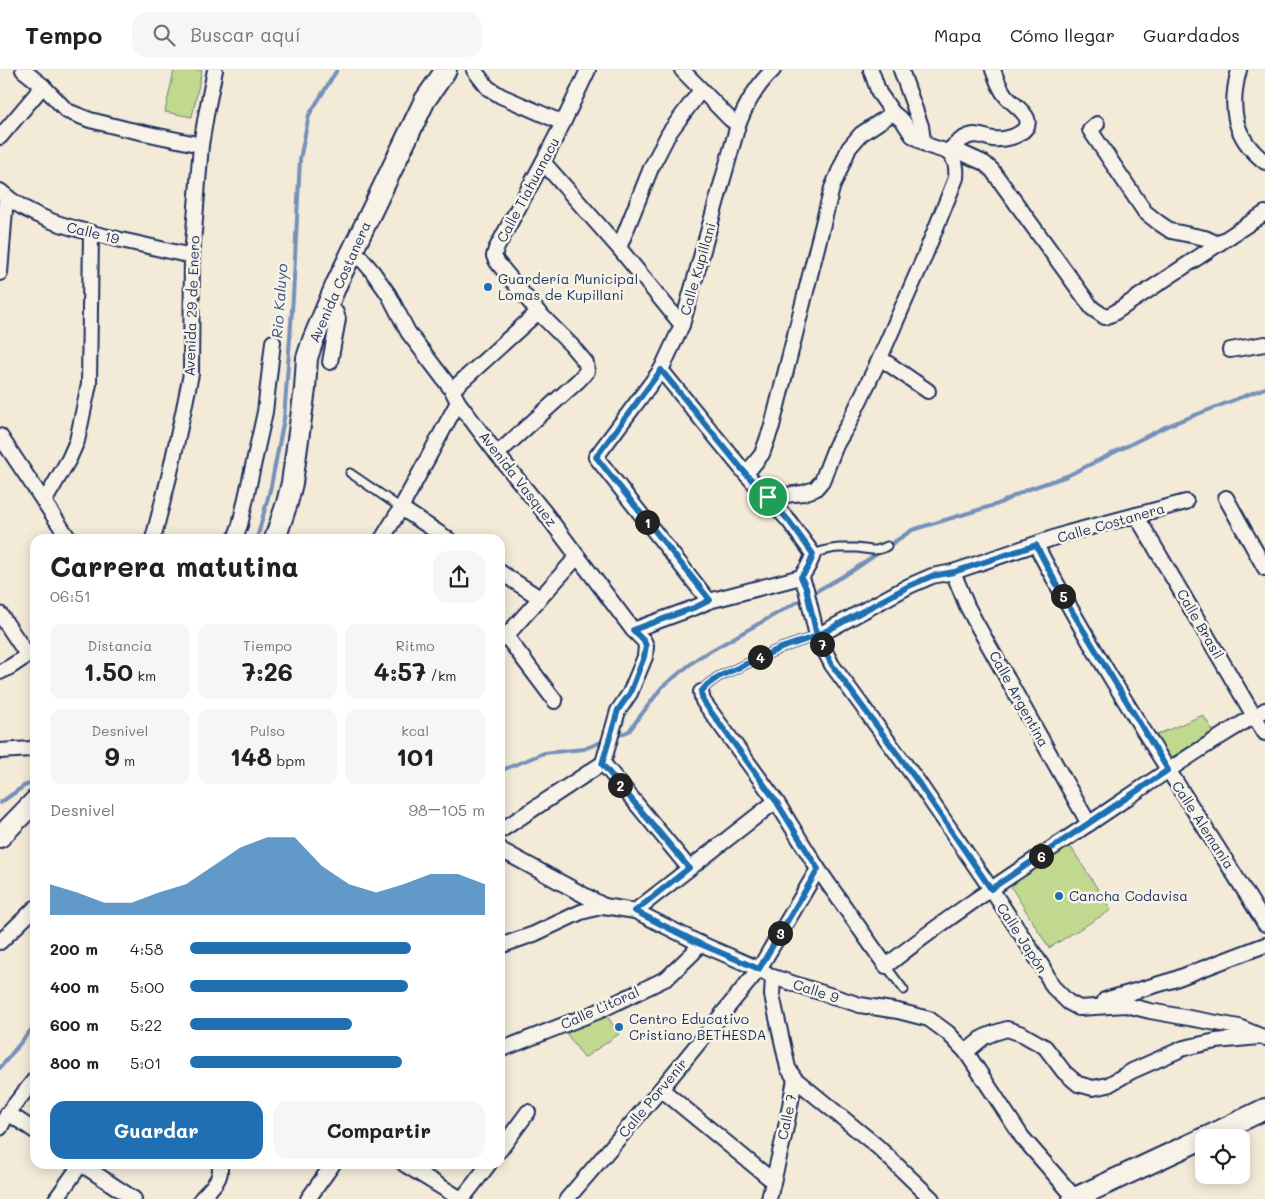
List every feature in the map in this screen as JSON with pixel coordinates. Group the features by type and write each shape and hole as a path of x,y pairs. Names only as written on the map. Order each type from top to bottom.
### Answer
{"main road":[{"name":"Avenida Costanera","path":"277,534 292,483 308,358 313,340 337,283 425,100 446,70"},
{"path":"0,837 30,806"},
{"path":"1223,1129 1265,1109"},
{"path":"1075,1199 1195,1142"}],"street":[{"path":"23,70 43,86 67,111 90,120 126,130 201,145"},
{"name":"Avenida 29 de Enero","path":"155,534 191,374 192,256 201,145 215,70"},
{"path":"474,70 488,88 501,96 563,123"},
{"name":"Calle Tiahuanacu","path":"497,454 587,371 586,363 572,345 538,312 494,256 563,123 588,70"},
{"path":"682,70 738,125"},
{"name":"Calle Kupillani","path":"710,600 596,457 661,370 682,325 738,125 744,109 764,79 773,70"},
{"path":"871,70 879,93 912,135 929,146 948,152 962,153 984,163 992,170 1092,308 1104,317 1114,313 1265,213"},
{"path":"901,70 921,126 923,142"},
{"path":"948,152 966,137 973,135 1001,139 1012,137 1025,128 1028,122 1027,117 1005,95 993,70"},
{"path":"1239,70 1234,106 1237,124 1245,142 1254,154 1265,162"},
{"path":"0,137 43,86"},
{"path":"619,248 651,168 669,133 701,90"},
{"path":"746,474 762,454 772,426 832,188 849,148 861,134 893,113"},
{"path":"1097,124 1090,130 1145,212 1171,231 1205,238 1218,244"},
{"path":"768,497 803,493 815,489 822,481 836,445 849,423 880,358 956,178 957,168 955,160 948,152"},
{"path":"543,162 619,248 682,325"},
{"path":"0,273 3,194"},
{"name":"Calle 19","path":"3,194 30,212 56,224 192,256"},
{"path":"44,502 69,459 77,441 89,384 91,233"},
{"name":"Avenida Vasquez","path":"354,250 389,295 408,332 497,454 545,513 633,630 644,641 646,646 644,657 630,693 618,710 602,764"},
{"path":"329,302 338,319 330,362"},
{"path":"385,534 401,508 455,396 538,312"},
{"path":"237,534 265,412 273,342"},
{"path":"1230,350 1265,344"},
{"path":"880,358 928,391"},
{"path":"633,630 710,600 803,583 813,554 789,521 746,474 661,370"},
{"path":"0,436 66,534"},
{"path":"1226,498 1265,568"},
{"name":"Calle Costanera","path":"816,632 932,576 954,572 1068,533 1186,502"},
{"path":"401,508 440,534"},
{"name":"Calle Brasil","path":"1136,515 1259,713 1265,733"},
{"name":"Calle Alemania","path":"1036,545 1061,593 1168,770 1265,924"},
{"path":"505,635 577,557"},
{"name":"Calle Argentina","path":"954,572 975,621 1089,824"},
{"path":"505,575 540,598"},
{"name":"Calle Japón","path":"803,583 816,632 832,665 918,782 1042,966 1053,987 1068,1002 1079,1008"},
{"path":"0,614 30,651"},
{"path":"505,640 554,701"},
{"path":"0,672 30,654"},
{"path":"701,692 703,701 776,801 818,869 886,966 912,945 991,889 1168,770 1259,713"},
{"path":"0,751 30,749"},
{"path":"505,828 602,764 689,868"},
{"path":"635,911 776,801"},
{"name":"Calle 9","path":"505,852 604,906 635,911 696,948 759,969 773,977 860,1005 898,1011 929,1020 948,1033 966,1052 1022,1137 1075,1199"},
{"name":"Calle Porvenir","path":"567,1199 661,1090 759,969 818,869"},
{"path":"505,944 534,934 581,912 604,906"},
{"path":"0,942 30,913"},
{"path":"1079,1008 1173,980 1265,945"},
{"name":"Calle Litoral","path":"505,1048 599,1011 667,978 696,948"},
{"name":"Calle 7","path":"768,1199 795,1079 788,1068 786,1060 772,995 773,977"},
{"path":"1079,1008 1126,1004 1150,1011 1239,1027 1264,1038"},
{"path":"966,1052 984,1038 1007,1029 1022,1034 1045,1048 1064,1072 1078,1084 1093,1088 1108,1086 1132,1071 1184,1048 1216,1041 1264,1038"},
{"path":"795,1079 878,1147 932,1199"},
{"path":"0,1128 8,1113 30,1085"},
{"path":"661,1090 773,1181"},
{"path":"505,1143 528,1112"},
{"path":"8,1113 30,1128"},
{"path":"56,1199 77,1169"},
{"path":"89,1169 134,1199"},
{"path":"201,1199 217,1181 220,1169"},
{"path":"308,1199 329,1169"},
{"path":"412,1169 462,1199 485,1169"}],"lane":[{"path":"350,473 401,508"},
{"path":"813,554 839,548 858,548 873,551 882,550 887,546"},
{"path":"701,692 718,677 816,632"},
{"path":"886,966 904,990"}],"green space":[{"path":"174,70 202,70 192,117 165,112"},
{"path":"1203,715 1215,734 1168,759 1154,736"},
{"name":"Cancha Codavisa","path":"1069,844 1111,910 1049,948 1008,882"},
{"path":"603,1010 619,1034 584,1058 567,1034"}],"waterway":[{"name":"Rio Kaluyo","path":"258,534 271,486 284,419 300,159 309,115 337,70"},
{"path":"615,737 629,731 662,687 698,658 852,571 912,530 998,504 1026,490 1067,476 1167,426 1265,388"},
{"path":"505,769 544,753 584,749 606,740"},
{"name":"Rio Kaluyo","path":"0,803 30,784"},
{"path":"0,1068 30,1031"}],"place":[{"name":"Guardería Municipal Lomas de Kupillani","path":"488,287"},
{"name":"Cancha Codavisa","path":"1059,896"},
{"name":"Centro Educativo Cristiano BETHESDA","path":"619,1027"}],"route":[{"path":"768,497 746,474 661,370 596,457 710,600 633,630 644,641 646,646 644,657 630,693 618,710 602,764 689,868 635,911 698,943 759,969 818,869 776,801 703,701 701,692 718,677 781,648 817,636 909,586 932,576 954,572 1036,545 1061,593 1168,770 991,889 918,782 832,665 817,636 806,588 801,577 811,563 813,554 789,521 768,497"}]}
